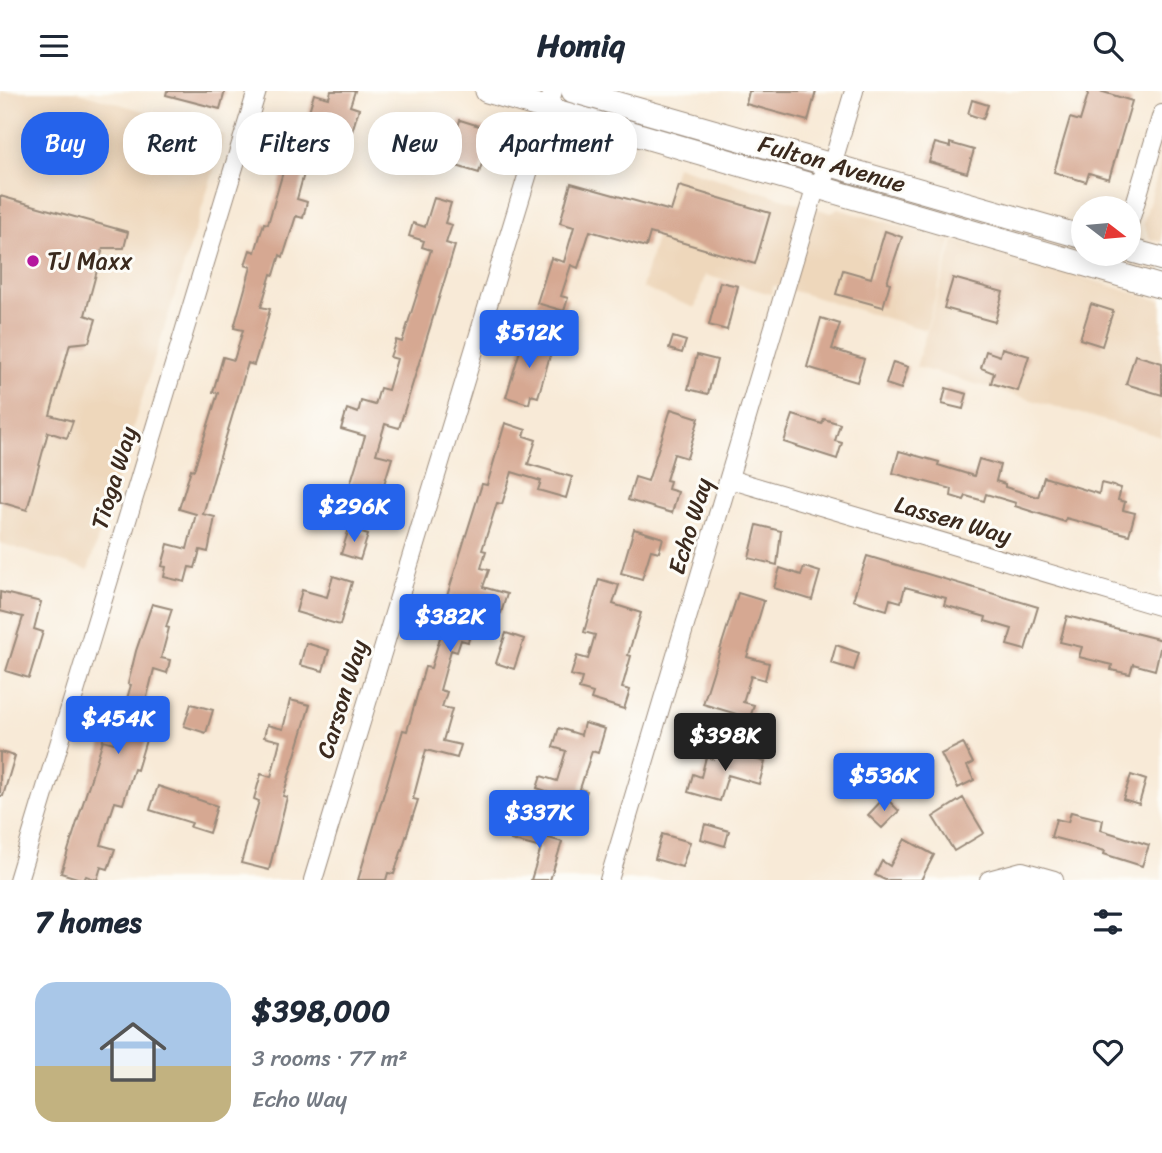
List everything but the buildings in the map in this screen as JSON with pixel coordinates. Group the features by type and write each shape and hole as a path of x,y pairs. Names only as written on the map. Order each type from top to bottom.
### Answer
{"main road":[{"name":"Fulton Avenue","path":"487,91 550,100 816,186 1071,252"},
{"name":"Fulton Avenue","path":"573,91 1071,234"},
{"path":"1141,253 1162,259"},
{"name":"Fulton Avenue","path":"1121,266 1162,287"}],"street":[{"name":"Tioga Way","path":"18,880 257,91"},
{"path":"816,186 832,165 854,91"},
{"name":"Carson Way","path":"313,880 550,100"},
{"path":"1137,196 1162,114"},
{"name":"Echo Way","path":"609,880 816,186"},
{"name":"Lassen Way","path":"730,479 1162,607"},
{"path":"989,880 1022,871 1054,880"}],"shaded area":[{"path":"0,91 75,91 147,112 123,112 123,175 212,175 88,570 0,543"},
{"path":"1162,159 1162,242 1150,239 1143,224"},
{"path":"676,166 831,213 838,209 952,240 926,330 774,285 771,294 705,275 695,308 642,288"},
{"path":"954,240 1162,301 1162,437 916,367"}],"place":[{"name":"TJ Maxx","path":"33,261"}]}
